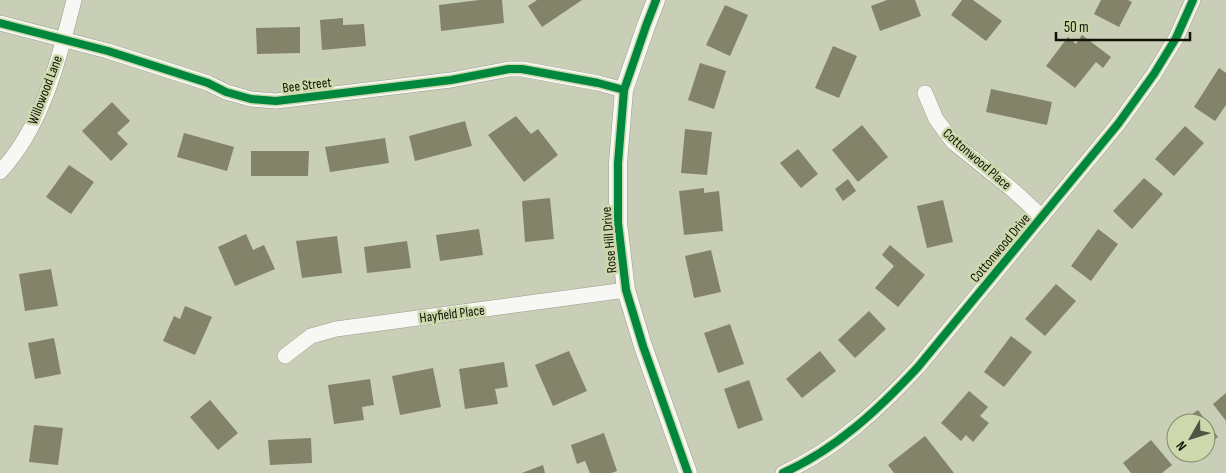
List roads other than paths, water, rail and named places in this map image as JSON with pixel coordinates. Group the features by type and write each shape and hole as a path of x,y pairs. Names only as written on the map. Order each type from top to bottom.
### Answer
{"street":[{"name":"Willowood Lane","path":"0,172 30,131 48,88 64,40 74,0"},
{"name":"Rose Hill Drive","path":"656,0 624,90 618,163 618,223 626,290 643,346 688,473"},
{"name":"Cottonwood Drive","path":"782,473 826,448 867,418 918,367 1118,124 1154,74 1176,38 1193,0"},
{"name":"Bee Street","path":"0,24 118,54 251,99 276,101 451,80 509,69 522,69 598,83 624,90"},
{"name":"Cottonwood Place","path":"925,93 936,119 954,142 1014,191 1042,217"},
{"name":"Hayfield Place","path":"285,356 312,336 336,329 626,290"}]}
